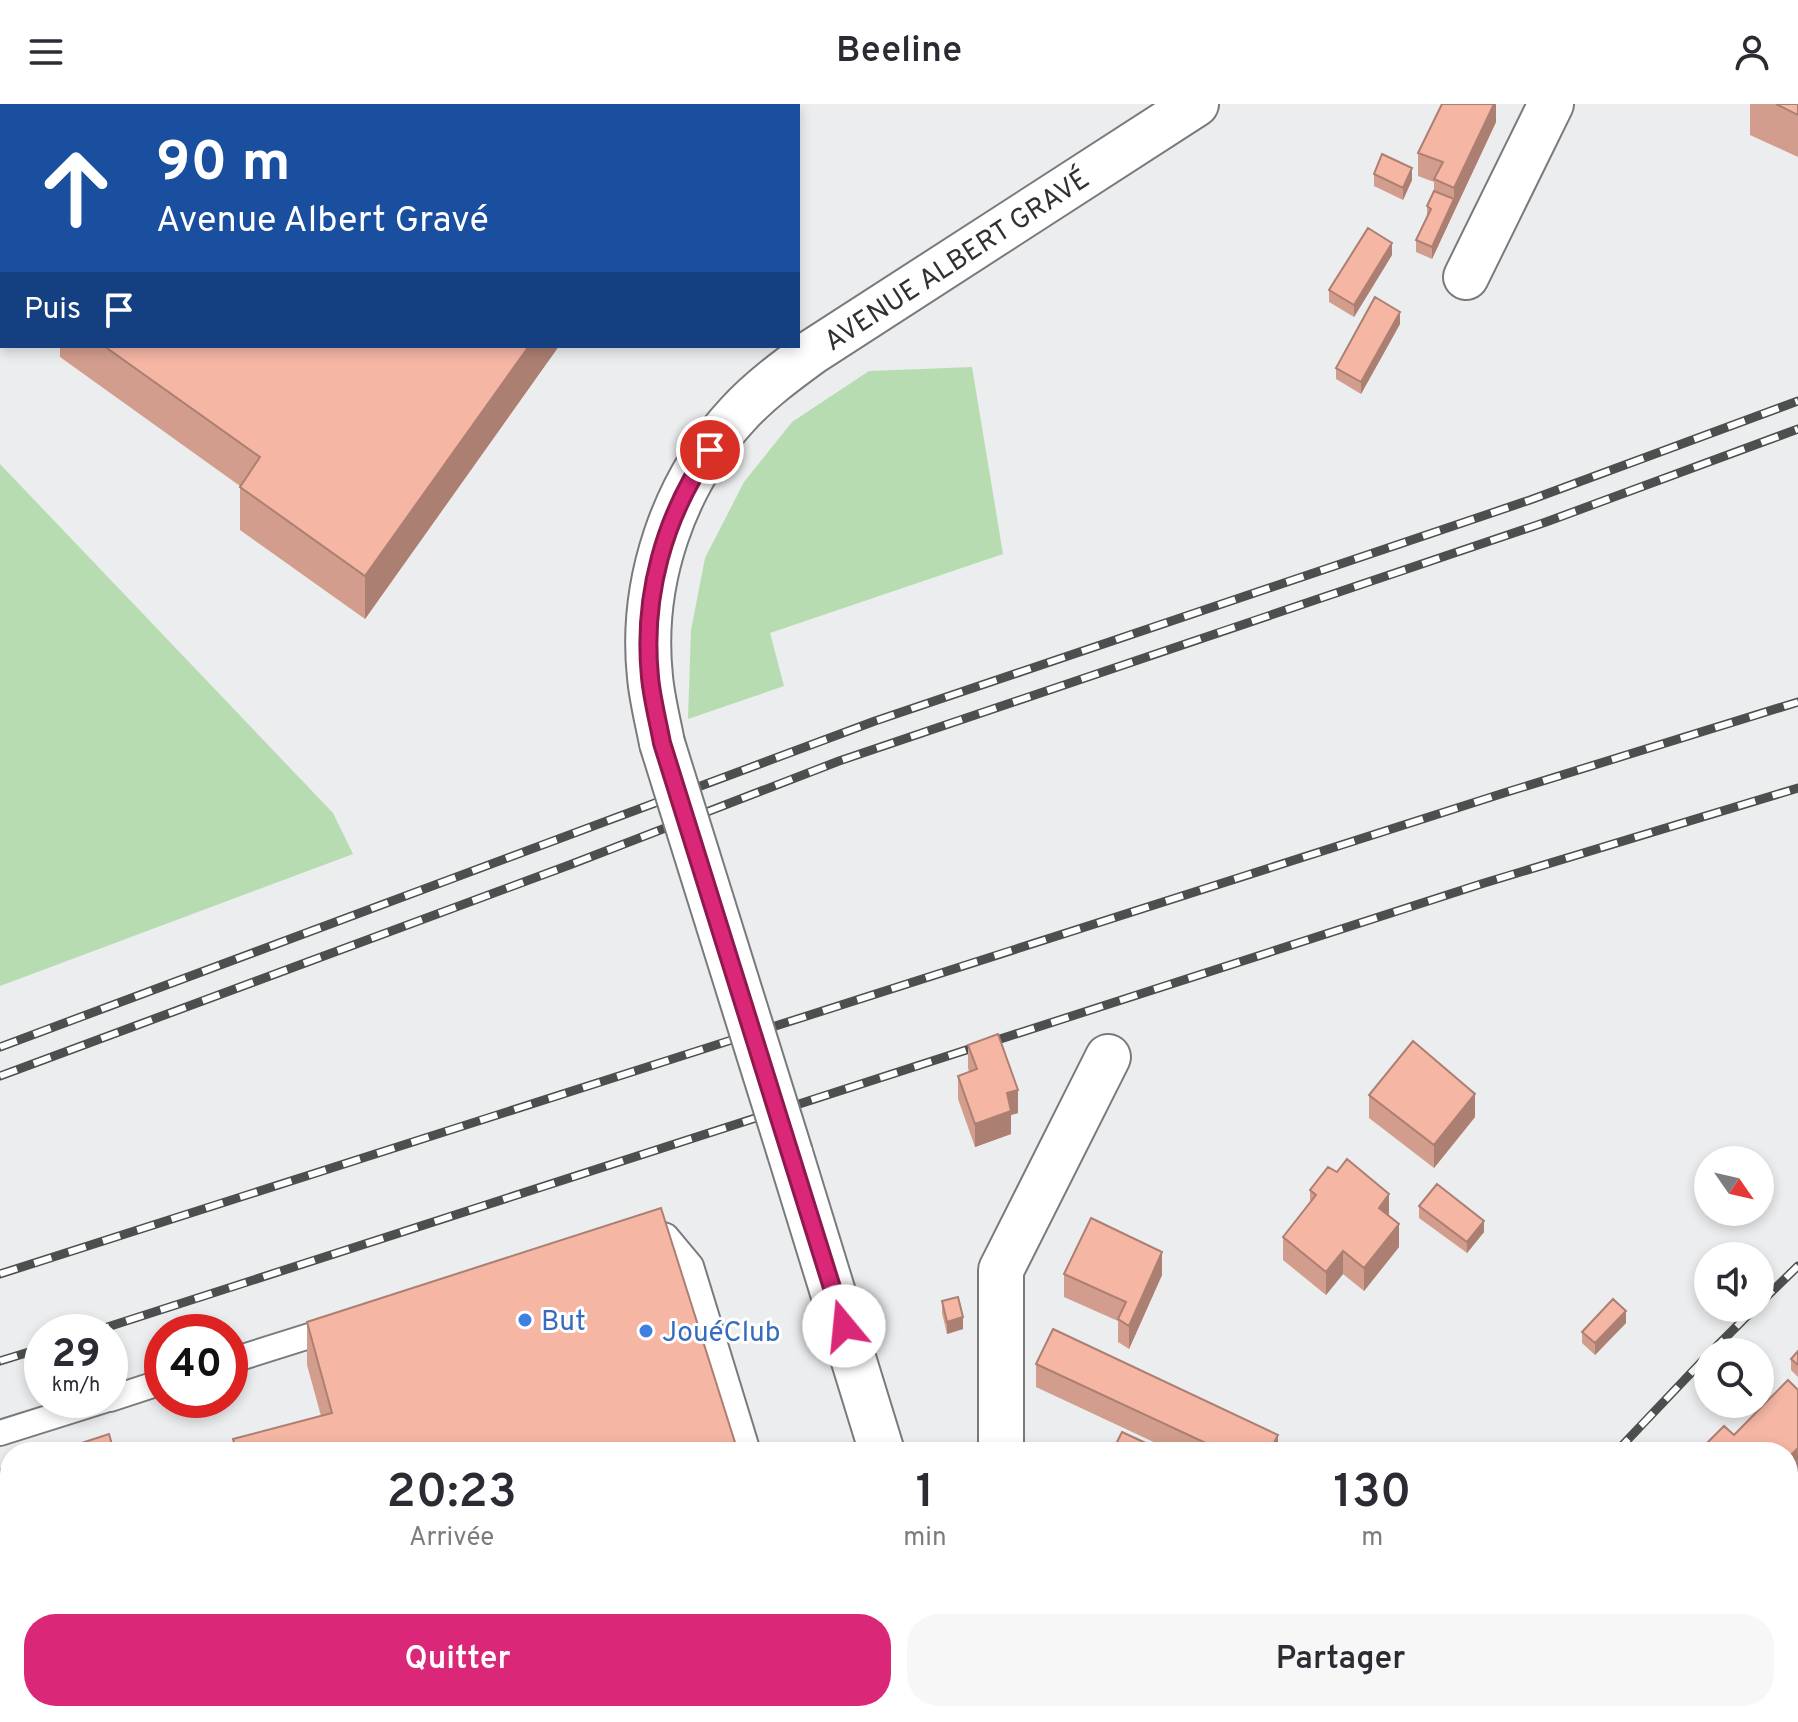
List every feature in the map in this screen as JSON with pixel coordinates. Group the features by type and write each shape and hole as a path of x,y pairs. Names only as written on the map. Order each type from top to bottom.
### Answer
{"street":[{"name":"AVENUE ALBERT GRAVÉ","path":"879,1442 662,743 650,679 648,642 652,598 662,547 675,511 722,432 775,378 1196,104"},
{"path":"1466,277 1551,104"},
{"path":"1001,1442 1001,1270 1108,1057"}],"lane":[{"path":"619,1239 649,1229 666,1236 691,1266 745,1442"},
{"path":"248,1355 365,1319"},
{"path":"0,1433 48,1418"}],"green space":[{"path":"972,367 1003,554 770,633 784,686 688,719 691,630 705,558 744,482 792,422 869,371"},
{"path":"0,464 333,813 353,854 0,986"}],"building":[{"path":"1442,104 1494,104 1454,188 1434,179 1443,162 1418,153"},
{"path":"1776,104 1798,104 1798,115"},
{"path":"1382,154 1412,168 1403,188 1374,174"},
{"path":"1434,191 1454,199 1432,247 1416,240 1431,209 1427,206"},
{"path":"1368,228 1392,243 1354,305 1329,290"},
{"path":"1375,297 1400,312 1361,382 1336,368"},
{"path":"107,348 528,348 365,576 240,487 260,457"},
{"path":"998,1034 1018,1090 1007,1093 1011,1111 975,1124 958,1076 977,1069 968,1045"},
{"path":"1413,1041 1475,1094 1434,1145 1369,1095"},
{"path":"1347,1159 1389,1194 1379,1208 1399,1224 1364,1268 1343,1251 1326,1272 1283,1237 1316,1195 1310,1190 1328,1167 1337,1172"},
{"path":"1437,1184 1484,1221 1467,1242 1419,1206"},
{"path":"661,1208 735,1442 234,1442 233,1439 332,1413 307,1322"},
{"path":"1091,1218 1162,1252 1129,1326 1118,1319 1126,1302 1064,1274"},
{"path":"958,1297 963,1317 947,1322 942,1301"},
{"path":"1613,1299 1626,1311 1595,1343 1582,1332"},
{"path":"1053,1329 1278,1435 1274,1442 1204,1442 1036,1364"},
{"path":"1798,1351 1798,1365 1791,1359"},
{"path":"1788,1380 1798,1390 1798,1442 1708,1442 1724,1426 1734,1435 1751,1418 1774,1418 1774,1394"},
{"path":"1122,1432 1144,1442 1117,1442"},
{"path":"109,1434 111,1442 85,1442"}],"railway":[{"path":"0,1047 875,721 1530,500 1798,401"},
{"path":"0,1076 572,864 839,761 1546,522 1798,429"},
{"path":"0,1274 1507,792 1798,702"},
{"path":"128,1320 1481,884 1798,788"},
{"path":"1774,1289 1798,1266"},
{"path":"1725,1338 1741,1322"},
{"path":"0,1361 24,1354"},
{"path":"1625,1442 1694,1370"}],"place":[{"name":"But","path":"525,1320"},
{"name":"JouéClub","path":"646,1331"}],"route":[{"path":"710,450 675,511 662,547 649,611 650,679 662,743 844,1326"}]}
